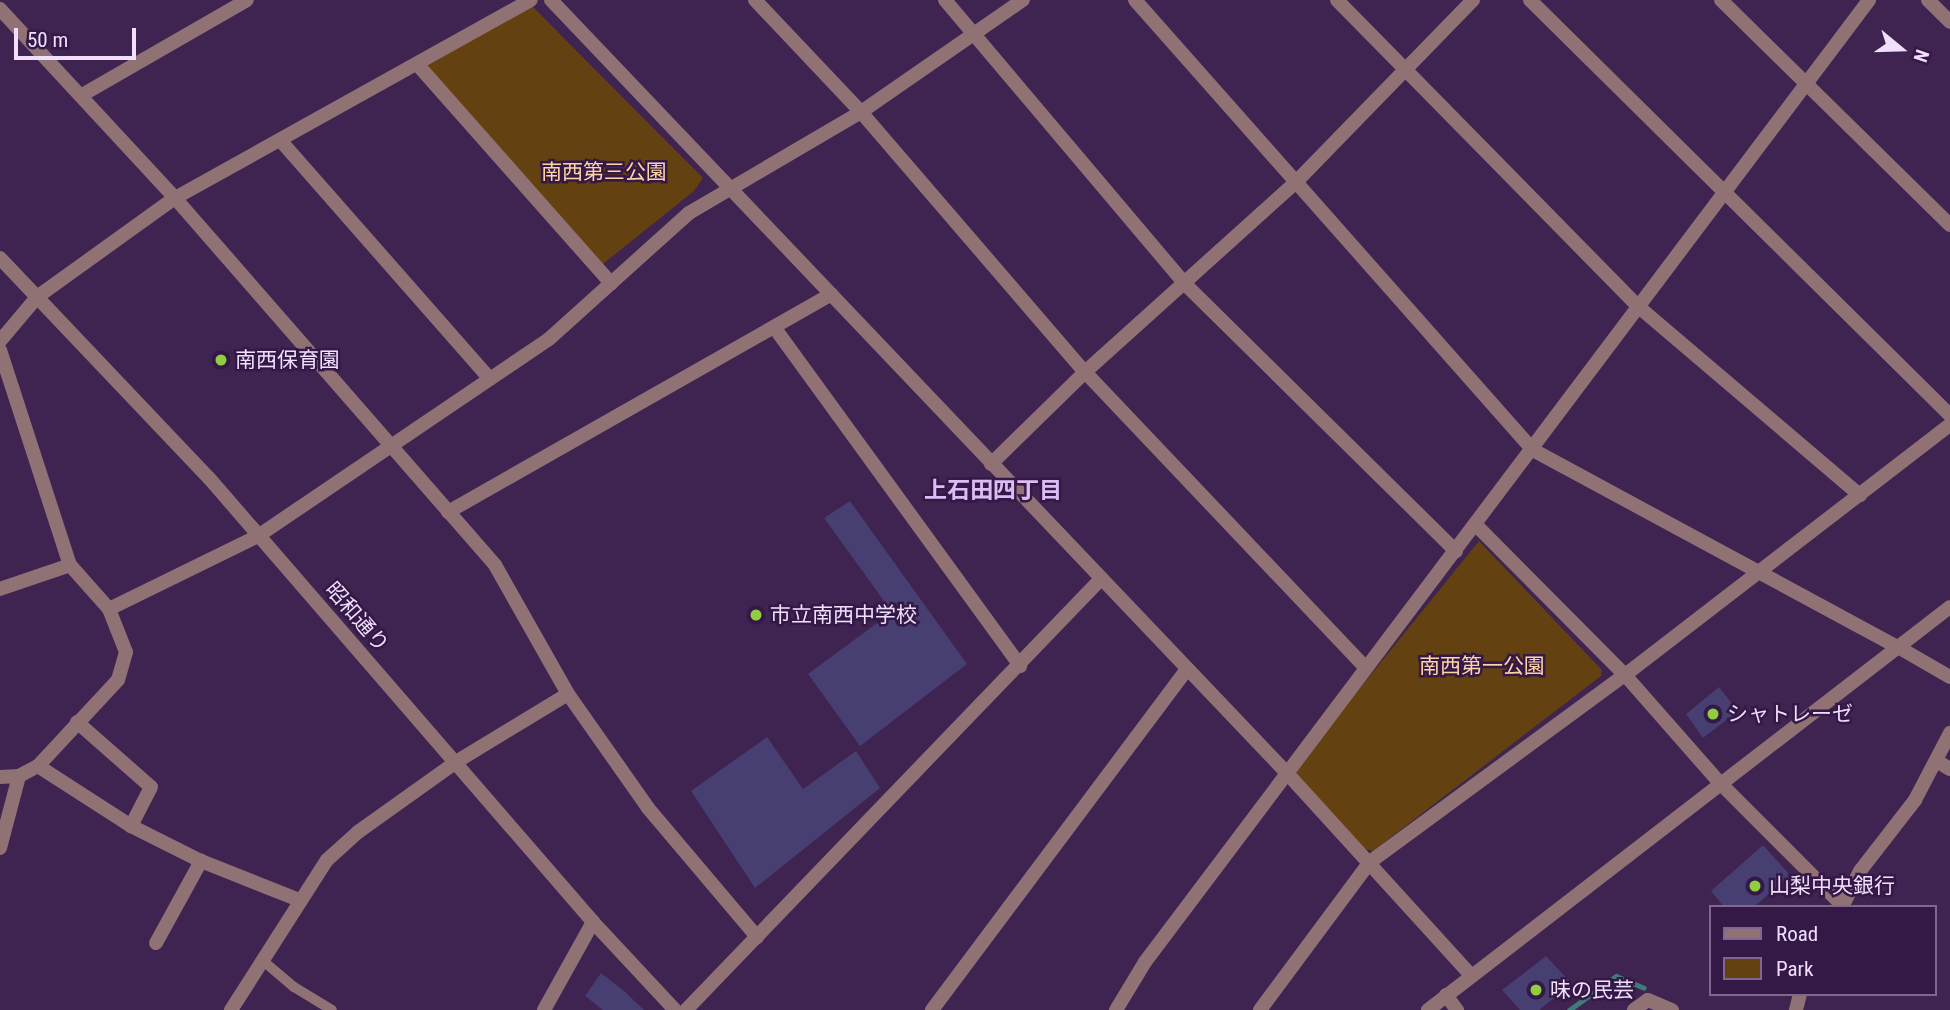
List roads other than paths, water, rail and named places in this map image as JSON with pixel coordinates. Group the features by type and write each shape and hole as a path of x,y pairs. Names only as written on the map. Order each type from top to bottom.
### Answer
{"street":[{"path":"82,95 247,0"},
{"path":"0,341 37,297 175,198 531,0"},
{"path":"551,0 1185,671 1286,772 1471,975"},
{"path":"755,0 861,112 1085,372 1366,668"},
{"path":"945,0 975,31 1184,283 1456,551"},
{"path":"108,609 258,536 549,339 689,213 861,112 1023,0"},
{"path":"1135,0 1534,450 1762,571 1950,677"},
{"path":"1337,0 1640,308 1860,495"},
{"path":"991,464 1085,372 1296,182 1402,69 1473,0"},
{"path":"1531,0 1950,415"},
{"path":"1721,0 1950,225"},
{"path":"1116,1010 1144,962 1286,772 1534,450 1869,0"},
{"path":"1928,0 1950,22"},
{"path":"0,9 175,198 387,447 495,565 568,694 648,808 757,937"},
{"path":"417,64 611,283"},
{"path":"280,140 490,379"},
{"name":"昭和通り","path":"0,258 258,536 593,922 675,1010"},
{"path":"448,512 831,294"},
{"path":"774,327 1020,666"},
{"path":"0,350 70,565 108,609 126,652 118,680 38,766 19,776 0,777"},
{"path":"1260,1010 1370,862 1625,675 1950,425"},
{"path":"1476,525 1625,675 1720,783 1841,905"},
{"path":"0,589 70,565"},
{"path":"686,1010 1100,580"},
{"path":"1428,1010 1950,607"},
{"path":"932,1010 1185,671"},
{"path":"231,1010 327,860 358,832 456,762 568,694"},
{"path":"77,722 151,787 131,826"},
{"path":"1843,905 1944,765 1950,733"},
{"path":"38,766 131,826 201,861 299,900"},
{"path":"0,848 19,776"},
{"path":"156,943 201,861"},
{"path":"544,1010 593,922"},
{"path":"1446,995 1457,1010"},
{"path":"1634,1010 1648,1000 1672,1010"}],"lane":[{"path":"262,960 294,987 332,1010"}],"waterway":[{"path":"1569,1010 1616,976 1644,988"}],"place":[{"name":"南西保育園","path":"221,360"},
{"name":"市立南西中学校","path":"756,615"},
{"name":"シャトレーゼ","path":"1713,714"},
{"name":"山梨中央銀行","path":"1755,886"},
{"name":"味の民芸","path":"1536,990"}],"district":[{"name":"上石田四丁目","path":"993,491"}],"park label":[{"name":"南西第三公園","path":"604,172"},
{"name":"南西第一公園","path":"1482,666"}]}
